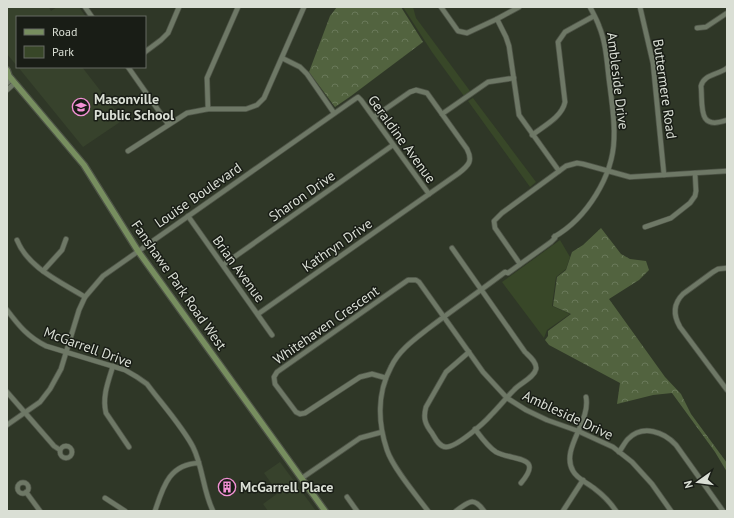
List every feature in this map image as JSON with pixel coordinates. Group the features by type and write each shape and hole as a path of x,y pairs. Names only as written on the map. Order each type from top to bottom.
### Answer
{"main road":[{"name":"Fanshawe Park Road West","path":"7,70 10,79 84,165 138,251 325,511"}],"street":[{"path":"146,51 168,33 179,7"},
{"path":"208,109 207,78 238,7"},
{"path":"128,151 187,112 208,109 246,109 257,105 264,98 304,7"},
{"path":"441,7 458,31 462,33 467,33 520,7"},
{"name":"Ambleside Drive","path":"428,511 392,461 387,450 382,432 380,414 381,394 386,378 391,366 406,346 506,271 555,238 583,212 597,192 611,158 614,139 606,53 600,27 590,7"},
{"name":"Buttermere Road","path":"640,7 653,63 664,175"},
{"path":"697,28 706,27 727,13"},
{"path":"532,134 557,116 564,108 565,102 558,42 561,35 594,16"},
{"path":"497,19 509,46 520,115 559,171"},
{"path":"282,58 300,67 307,74 334,113"},
{"path":"129,68 168,124"},
{"path":"727,68 707,77 702,82 701,86 703,113 706,120 715,124 727,120"},
{"path":"374,117 410,92 416,90 426,93 442,114 488,82 514,78"},
{"path":"7,90 10,79"},
{"name":"Louise Boulevard","path":"7,425 25,414 40,402 50,389 66,352 85,296 103,276 358,97"},
{"name":"Geraldine Avenue","path":"358,97 429,194"},
{"name":"Kathryn Drive","path":"258,314 460,173 470,160 467,149 442,114"},
{"name":"Sharon Drive","path":"223,265 394,145"},
{"path":"520,263 495,228 494,221 502,213 566,166 577,163 630,177 727,171"},
{"path":"645,227 671,218 690,203 695,196 696,191 695,173"},
{"name":"Brian Avenue","path":"188,216 272,335"},
{"path":"43,270 62,250 66,239"},
{"path":"17,240 21,250 43,270 85,296"},
{"path":"452,248 524,352 536,364 536,370 533,375 518,386 490,417 455,444 447,447 443,446 439,443 424,419 426,407 446,372 470,352"},
{"path":"727,268 718,269 683,294 679,298 674,310 680,327 727,390"},
{"name":"Whitehaven Crescent","path":"386,378 372,374 360,377 311,410 300,414 296,412 275,384 274,377 277,372 408,280 416,280 419,282 444,316"},
{"name":"McGarrell Drive","path":"7,310 25,333 46,346 125,370 147,384 193,447 199,463 206,492 214,511"},
{"name":"Ambleside Drive","path":"444,316 483,372 507,398 546,420 612,447 632,462 652,484 671,511"},
{"path":"113,366 105,395 104,406 106,413 129,447"},
{"path":"7,392 54,446 60,450"},
{"path":"586,397 588,404 570,452 569,459 574,473 608,500 616,511"},
{"path":"475,429 492,450 508,457 521,458 527,462 529,469 527,476 521,483"},
{"path":"619,452 628,439 639,433 652,431 663,434 676,445 722,511"},
{"path":"302,478 360,438 366,435 382,432"},
{"path":"155,511 169,477 181,468 199,463"},
{"path":"563,511 583,480"},
{"path":"26,492 40,511"},
{"path":"347,497 357,511"},
{"path":"105,498 125,511"},
{"path":"456,511 473,501 477,503 484,511"}],"shaded area":[{"path":"7,7 49,7 51,11 57,7 79,7 85,16 16,16 16,65 7,54"},
{"name":"Masonville Public School","path":"19,68 83,68 123,120 83,147"},
{"path":"280,462 316,511 268,511 263,504 278,493 264,473"}],"green space":[{"path":"337,7 401,7 423,42 335,107 309,72 330,16"},
{"path":"403,7 413,7 416,18 470,91 464,96 432,52"},
{"path":"473,98 536,182 530,187 468,101"},
{"path":"601,228 621,254 630,259 646,261 649,270 639,280 609,299 665,377 681,394 691,414 727,463 727,472 715,452 672,393 653,395 617,404 620,383 549,345 545,340 548,336 548,331 571,314 553,306 557,277 566,270 572,252 583,245"},
{"path":"560,240 570,257 566,269 556,277 552,306 570,314 547,330 544,338 502,282"}],"place":[{"name":"Masonville Public School","path":"81,107"},
{"name":"McGarrell Place","path":"227,487"}]}
